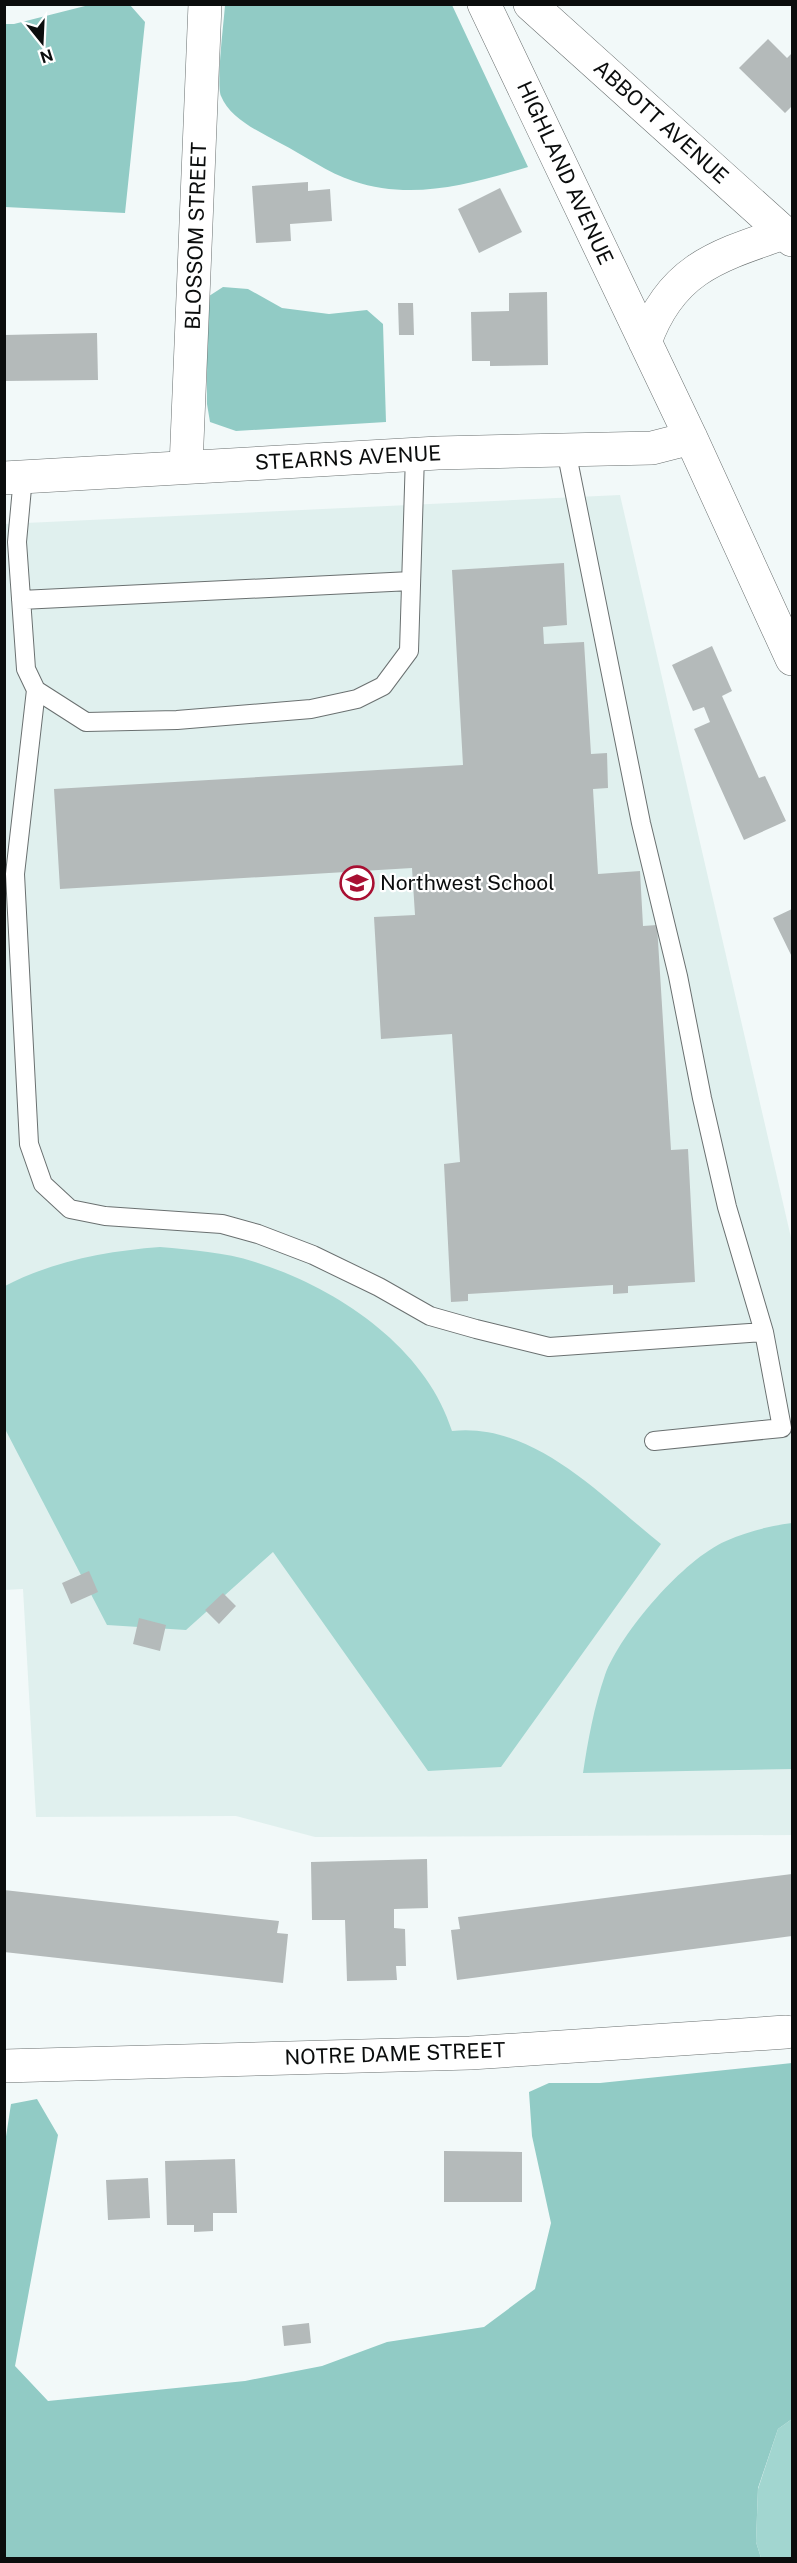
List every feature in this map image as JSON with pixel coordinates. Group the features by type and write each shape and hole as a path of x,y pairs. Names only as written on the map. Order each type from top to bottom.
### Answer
{"street":[{"name":"BLOSSOM STREET","path":"186,468 205,4"},
{"name":"HIGHLAND AVENUE","path":"484,4 691,438 792,660"},
{"name":"ABBOTT AVENUE","path":"530,4 788,237"},
{"path":"645,342 651,325 688,275 728,252 788,237"},
{"name":"STEARNS AVENUE","path":"14,477 415,454 652,448 691,438"},
{"name":"NOTRE DAME STREET","path":"4,2066 470,2053 786,2032"}],"lane":[{"path":"566,450 641,823 678,976 702,1098 727,1207 764,1332 782,1428 654,1441"},
{"path":"14,477 26,669 36,690 86,722 177,720 311,709 357,699 383,686 409,651 415,454"},
{"path":"21,600 411,581"},
{"path":"36,690 15,874 29,1144 43,1184 70,1209 105,1216 231,1226 313,1255 379,1287 429,1316 549,1347 764,1332"}],"shaded area":[{"path":"89,5 130,5 145,22 125,213 5,207 5,24 14,24"},
{"path":"225,5 452,5 528,167 463,184 419,190 375,187 344,178 325,169 246,124 225,104 221,96 219,79"},
{"path":"223,287 248,289 282,308 329,314 367,310 383,324 386,422 236,431 210,422 207,404 206,298"},
{"name":"Northwest School","path":"620,495 792,1242 792,1835 315,1837 236,1816 36,1817 23,1589 4,1590 4,524"},
{"path":"160,1247 196,1250 255,1262 286,1273 346,1304 400,1347 422,1373 439,1401 452,1431 482,1431 511,1438 539,1450 591,1485 661,1544 501,1767 428,1771 273,1552 186,1630 107,1625 5,1429 5,1286 61,1264 120,1251"},
{"path":"792,1523 792,1769 583,1773 592,1724 605,1675 613,1658 639,1618 673,1580 709,1550 742,1534"},
{"path":"792,2063 792,2419 778,2429 758,2488 756,2542 761,2558 5,2558 5,2143 11,2104 37,2099 58,2135 15,2366 48,2401 245,2381 322,2366 387,2342 484,2327 535,2289 551,2223 532,2136 529,2092 549,2083 600,2083"},
{"path":"792,2419 792,2558 761,2558 756,2542 758,2489 778,2429"}],"building":[{"path":"768,39 787,58 792,53 792,106 785,113 739,68"},
{"path":"308,182 308,191 330,189 332,221 290,224 291,241 256,243 252,186"},
{"path":"500,188 522,232 479,253 458,209"},
{"path":"547,292 548,365 490,366 490,361 472,361 471,312 509,311 509,293"},
{"path":"398,303 413,303 414,335 399,335"},
{"path":"97,333 98,380 4,381 4,335"},
{"path":"564,563 567,625 543,627 544,644 584,642 591,754 607,753 608,788 593,789 598,874 640,871 643,926 657,925 671,1150 688,1149 695,1282 628,1286 628,1293 613,1294 613,1285 468,1294 468,1301 451,1302 444,1164 460,1162 452,1034 381,1039 374,917 415,915 412,868 60,889 54,789 463,765 452,570"},
{"path":"712,646 732,691 722,696 759,778 765,776 786,821 744,840 694,729 710,722 704,707 693,711 672,665"},
{"path":"792,909 792,957 773,918"},
{"path":"89,1571 98,1592 71,1604 62,1583"},
{"path":"223,1593 236,1606 219,1624 205,1610"},
{"path":"139,1618 166,1625 160,1651 133,1644"},
{"path":"427,1859 428,1908 394,1909 394,1928 405,1929 406,1966 396,1966 397,1980 347,1981 345,1920 312,1920 311,1862"},
{"path":"792,1874 792,1936 457,1980 451,1930 460,1929 458,1917"},
{"path":"4,1890 279,1921 277,1933 288,1934 283,1983 4,1952"},
{"path":"444,2151 522,2152 522,2202 444,2202"},
{"path":"235,2159 237,2213 213,2213 213,2231 194,2232 194,2225 167,2225 165,2161"},
{"path":"148,2178 150,2218 108,2220 106,2180"},
{"path":"309,2323 311,2343 284,2346 282,2326"}],"place":[{"name":"Northwest School","path":"357,883"}]}
